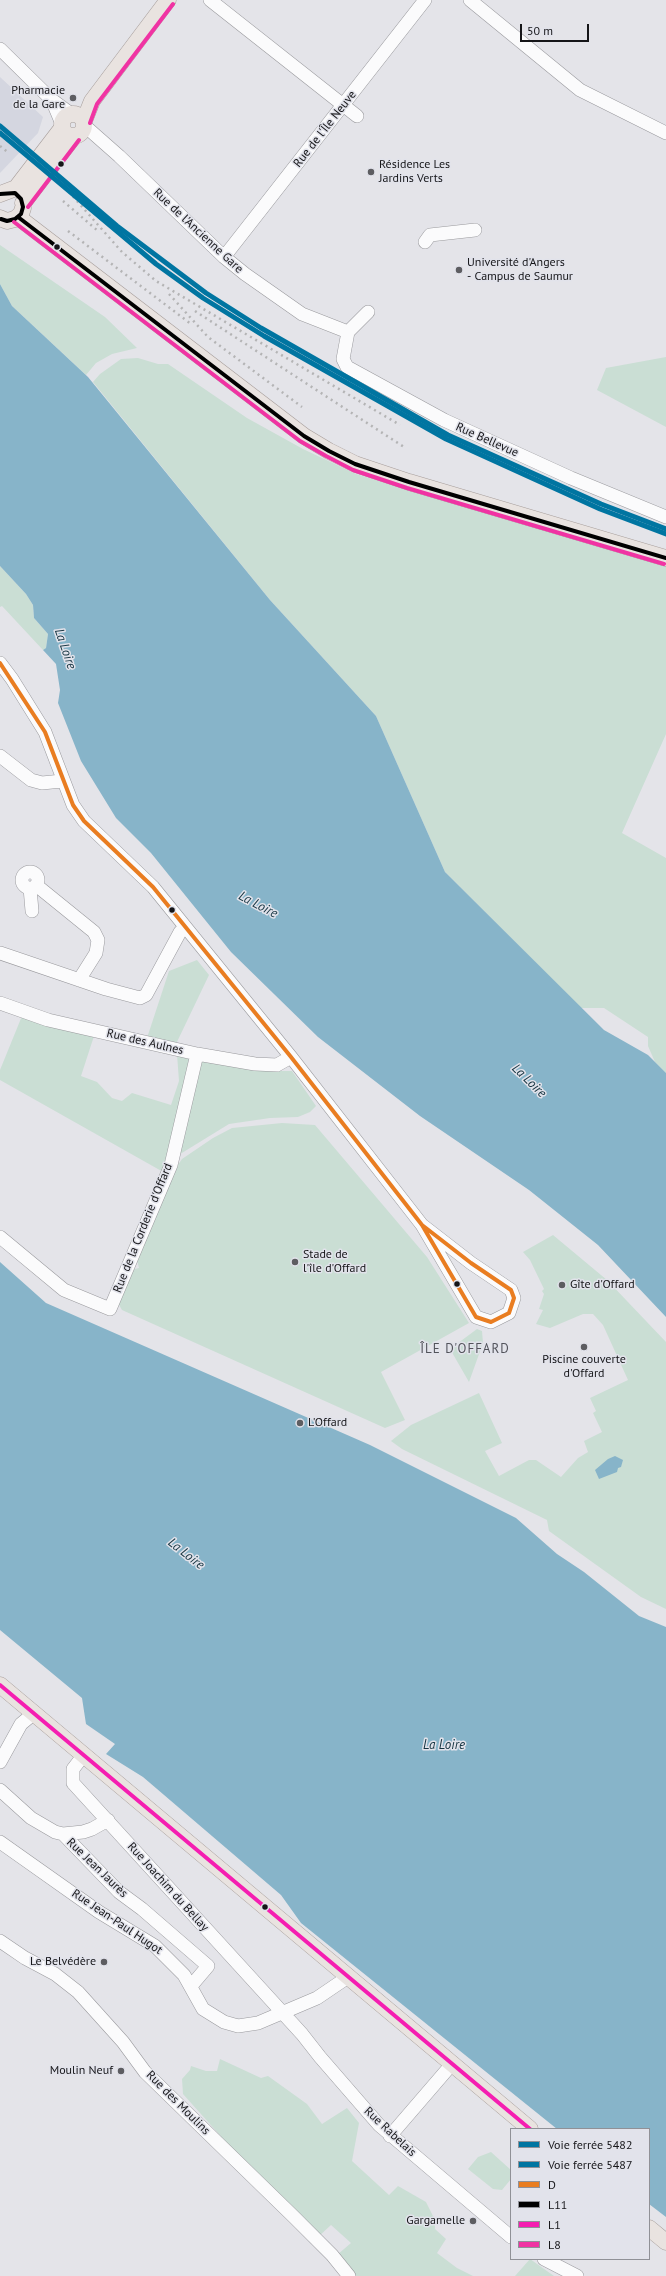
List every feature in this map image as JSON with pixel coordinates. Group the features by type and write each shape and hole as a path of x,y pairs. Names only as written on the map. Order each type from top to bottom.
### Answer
{"main road":[{"path":"0,218 11,221 20,210 33,179 168,0"},
{"path":"4,193 33,179"},
{"path":"4,193 19,196 20,210 304,436 329,451 355,464 408,482 666,558"},
{"path":"0,1685 529,2128"},
{"path":"650,2229 666,2242"}],"street":[{"path":"210,0 358,116"},
{"name":"Rue de l'Île Neuve","path":"224,257 426,0"},
{"path":"470,0 580,90 666,133"},
{"name":"Rue de l'Ancienne Gare","path":"0,49 52,100 74,125 98,140 119,156 224,257 302,314 348,332"},
{"path":"425,242 430,235 475,230"},
{"path":"348,332 368,312"},
{"name":"Rue Bellevue","path":"348,332 343,359 347,367 444,420 571,478 666,517"},
{"path":"0,663 12,679 45,732 72,805 84,821 153,887 184,928 291,1057 422,1225 476,1318 491,1322 509,1313 514,1298 511,1290 471,1263 422,1225"},
{"path":"2,761 31,780 42,783 62,781"},
{"path":"32,911 33,886 94,932 98,940 96,953 79,980"},
{"path":"0,953 134,998 146,995 180,932 184,928"},
{"name":"Rue des Aulnes","path":"0,1003 48,1020 197,1054 255,1064 277,1065 291,1057"},
{"name":"Rue de la Corderie d'Offard","path":"0,1237 64,1290 110,1309 171,1165 197,1054"},
{"path":"0,1762 21,1724 33,1714"},
{"name":"Rue Joachim du Bellay","path":"83,1756 73,1769 73,1783 283,2013"},
{"name":"Rue Jean Jaurès","path":"0,1790 19,1809 49,1830 63,1834 119,1892 142,1909 208,1966 191,1986"},
{"path":"63,1834 92,1830 108,1820"},
{"name":"Rue Jean-Paul Hugot","path":"0,1842 99,1912 155,1946 170,1959 191,1986 208,2013 231,2025 251,2025 283,2013 317,1998 348,1977"},
{"name":"Rue des Moulins","path":"0,1941 25,1958 55,1974 78,1992 123,2042 145,2072 294,2217 332,2255 349,2276"},
{"name":"Rue Rabelais","path":"283,2013 359,2103 390,2136 510,2236"},
{"path":"390,2136 452,2064"},
{"path":"548,2260 560,2263 577,2276"}],"shaded area":[{"path":"0,77 43,117 38,133 0,173"}],"green space":[{"path":"0,245 105,317 137,348 112,354 96,363 86,375 12,306 0,284"},
{"path":"666,357 666,427 597,390 606,368"},
{"path":"138,358 158,364 168,364 247,418 303,449 356,474 666,565 666,734 622,833 666,858 666,1073 655,1062 648,1046 648,1037 604,1008 581,1008 445,872 376,716 270,600 93,382 100,374 121,359"},
{"path":"0,566 26,594 33,605 34,618 48,634 46,648 43,650 2,606 0,607"},
{"path":"197,960 209,975 176,1044 147,1038 169,971"},
{"path":"22,1016 94,1036 81,1076 97,1082 112,1098 122,1101 132,1093 171,1105 179,1081 177,1054 192,1058 165,1173 0,1080 0,1070"},
{"path":"211,1061 273,1071 292,1071 316,1106 310,1112 298,1117 270,1118 229,1124 177,1156 197,1069 202,1062"},
{"name":"Stade de l'île d'Offard","path":"282,1123 315,1125 427,1257 469,1323 381,1372 405,1420 385,1428 122,1310 118,1303 130,1270 139,1268 136,1256 171,1175 182,1159 213,1138 232,1128"},
{"path":"553,1235 607,1280 666,1342 666,1609 641,1597 549,1531 547,1520 402,1449 391,1441 411,1425 479,1393 502,1443 485,1451 499,1476 529,1460 536,1460 561,1477 578,1458 588,1452 584,1441 602,1432 593,1413 596,1411 590,1398 628,1380 603,1325 593,1314 583,1314 550,1328 536,1324 543,1310 539,1309 544,1294 542,1291 544,1289 530,1260 523,1252"},
{"path":"477,1329 482,1331 483,1343 469,1382 450,1349"},
{"path":"220,2059 261,2078 268,2076 307,2104 322,2124 347,2108 359,2123 352,2161 389,2195 398,2186 426,2202 435,2220 435,2229 446,2239 437,2253 457,2268 473,2276 352,2276 337,2255 351,2243 331,2225 318,2237 252,2171 183,2094 182,2079 190,2070 191,2066 206,2071 217,2071"},
{"path":"491,2152 510,2169 510,2180 502,2190 493,2189 468,2169 478,2157"},
{"path":"529,2260 531,2260 554,2276 515,2276"}],"water":[{"name":"La Loire","path":"0,284 12,306 88,377 270,600 376,716 445,872 604,1030 648,1055 666,1073 666,1317 598,1245 529,1190 420,1116 318,1037 231,952 151,853 116,818 81,761 58,703 60,690 56,664 43,650 46,648 48,634 34,618 33,605 26,594 0,566"},
{"name":"La Loire","path":"0,1262 46,1303 370,1445 516,1518 557,1554 584,1572 639,1616 666,1627 666,2217 650,2205 650,2128 556,2128 301,1923 281,1895 143,1777 106,1754 115,1744 86,1724 82,1698 0,1630"},
{"path":"615,1456 623,1460 621,1467 618,1468 617,1472 599,1479 595,1470 608,1459"}],"railway":[{"path":"0,135 13,144"},
{"path":"0,146 9,153"},
{"path":"69,192 122,252 156,281 400,425"},
{"path":"63,201 98,231"},
{"path":"68,231 191,324"},
{"path":"169,294 208,337 302,407"},
{"path":"195,311 404,447"}],"rail line":[{"name":"5482","path":"0,126 117,226 206,293 261,328 448,435 601,504 666,529"},
{"name":"5487","path":"0,133 156,264 203,298 264,336 446,439 600,509 666,534"}],"transit line":[{"name":"L8","path":"90,123 97,104 173,4"},
{"name":"L8","path":"28,207 79,140"},
{"name":"L11","path":"0,194 15,193 21,199 23,207 21,214 15,219 7,221 1,219"},
{"name":"L11","path":"18,217 304,436 329,451 355,464 409,482 666,558"},
{"name":"L8","path":"14,222 300,441 326,456 353,470 407,488 664,564"},
{"name":"D","path":"0,663 45,732 73,805 84,821 153,887 291,1057 422,1225"},
{"name":"D","path":"422,1225 471,1263 511,1290 514,1298 509,1313 491,1322 476,1317 422,1225"},
{"name":"L1","path":"0,1685 529,2128"}],"place":[{"name":"Pharmacie de la Gare","path":"73,98"},
{"name":"Résidence Les Jardins Verts","path":"371,172"},
{"name":"Université d'Angers - Campus de Saumur","path":"459,270"},
{"name":"Stade de l'île d'Offard","path":"295,1262"},
{"name":"Gîte d'Offard","path":"562,1285"},
{"name":"Piscine couverte d'Offard","path":"584,1347"},
{"name":"L'Offard","path":"300,1423"},
{"name":"Le Belvédère","path":"104,1962"},
{"name":"Moulin Neuf","path":"121,2071"},
{"name":"Gargamelle","path":"473,2221"}],"district":[{"name":"ÎLE D'OFFARD","path":"465,1349"}]}
